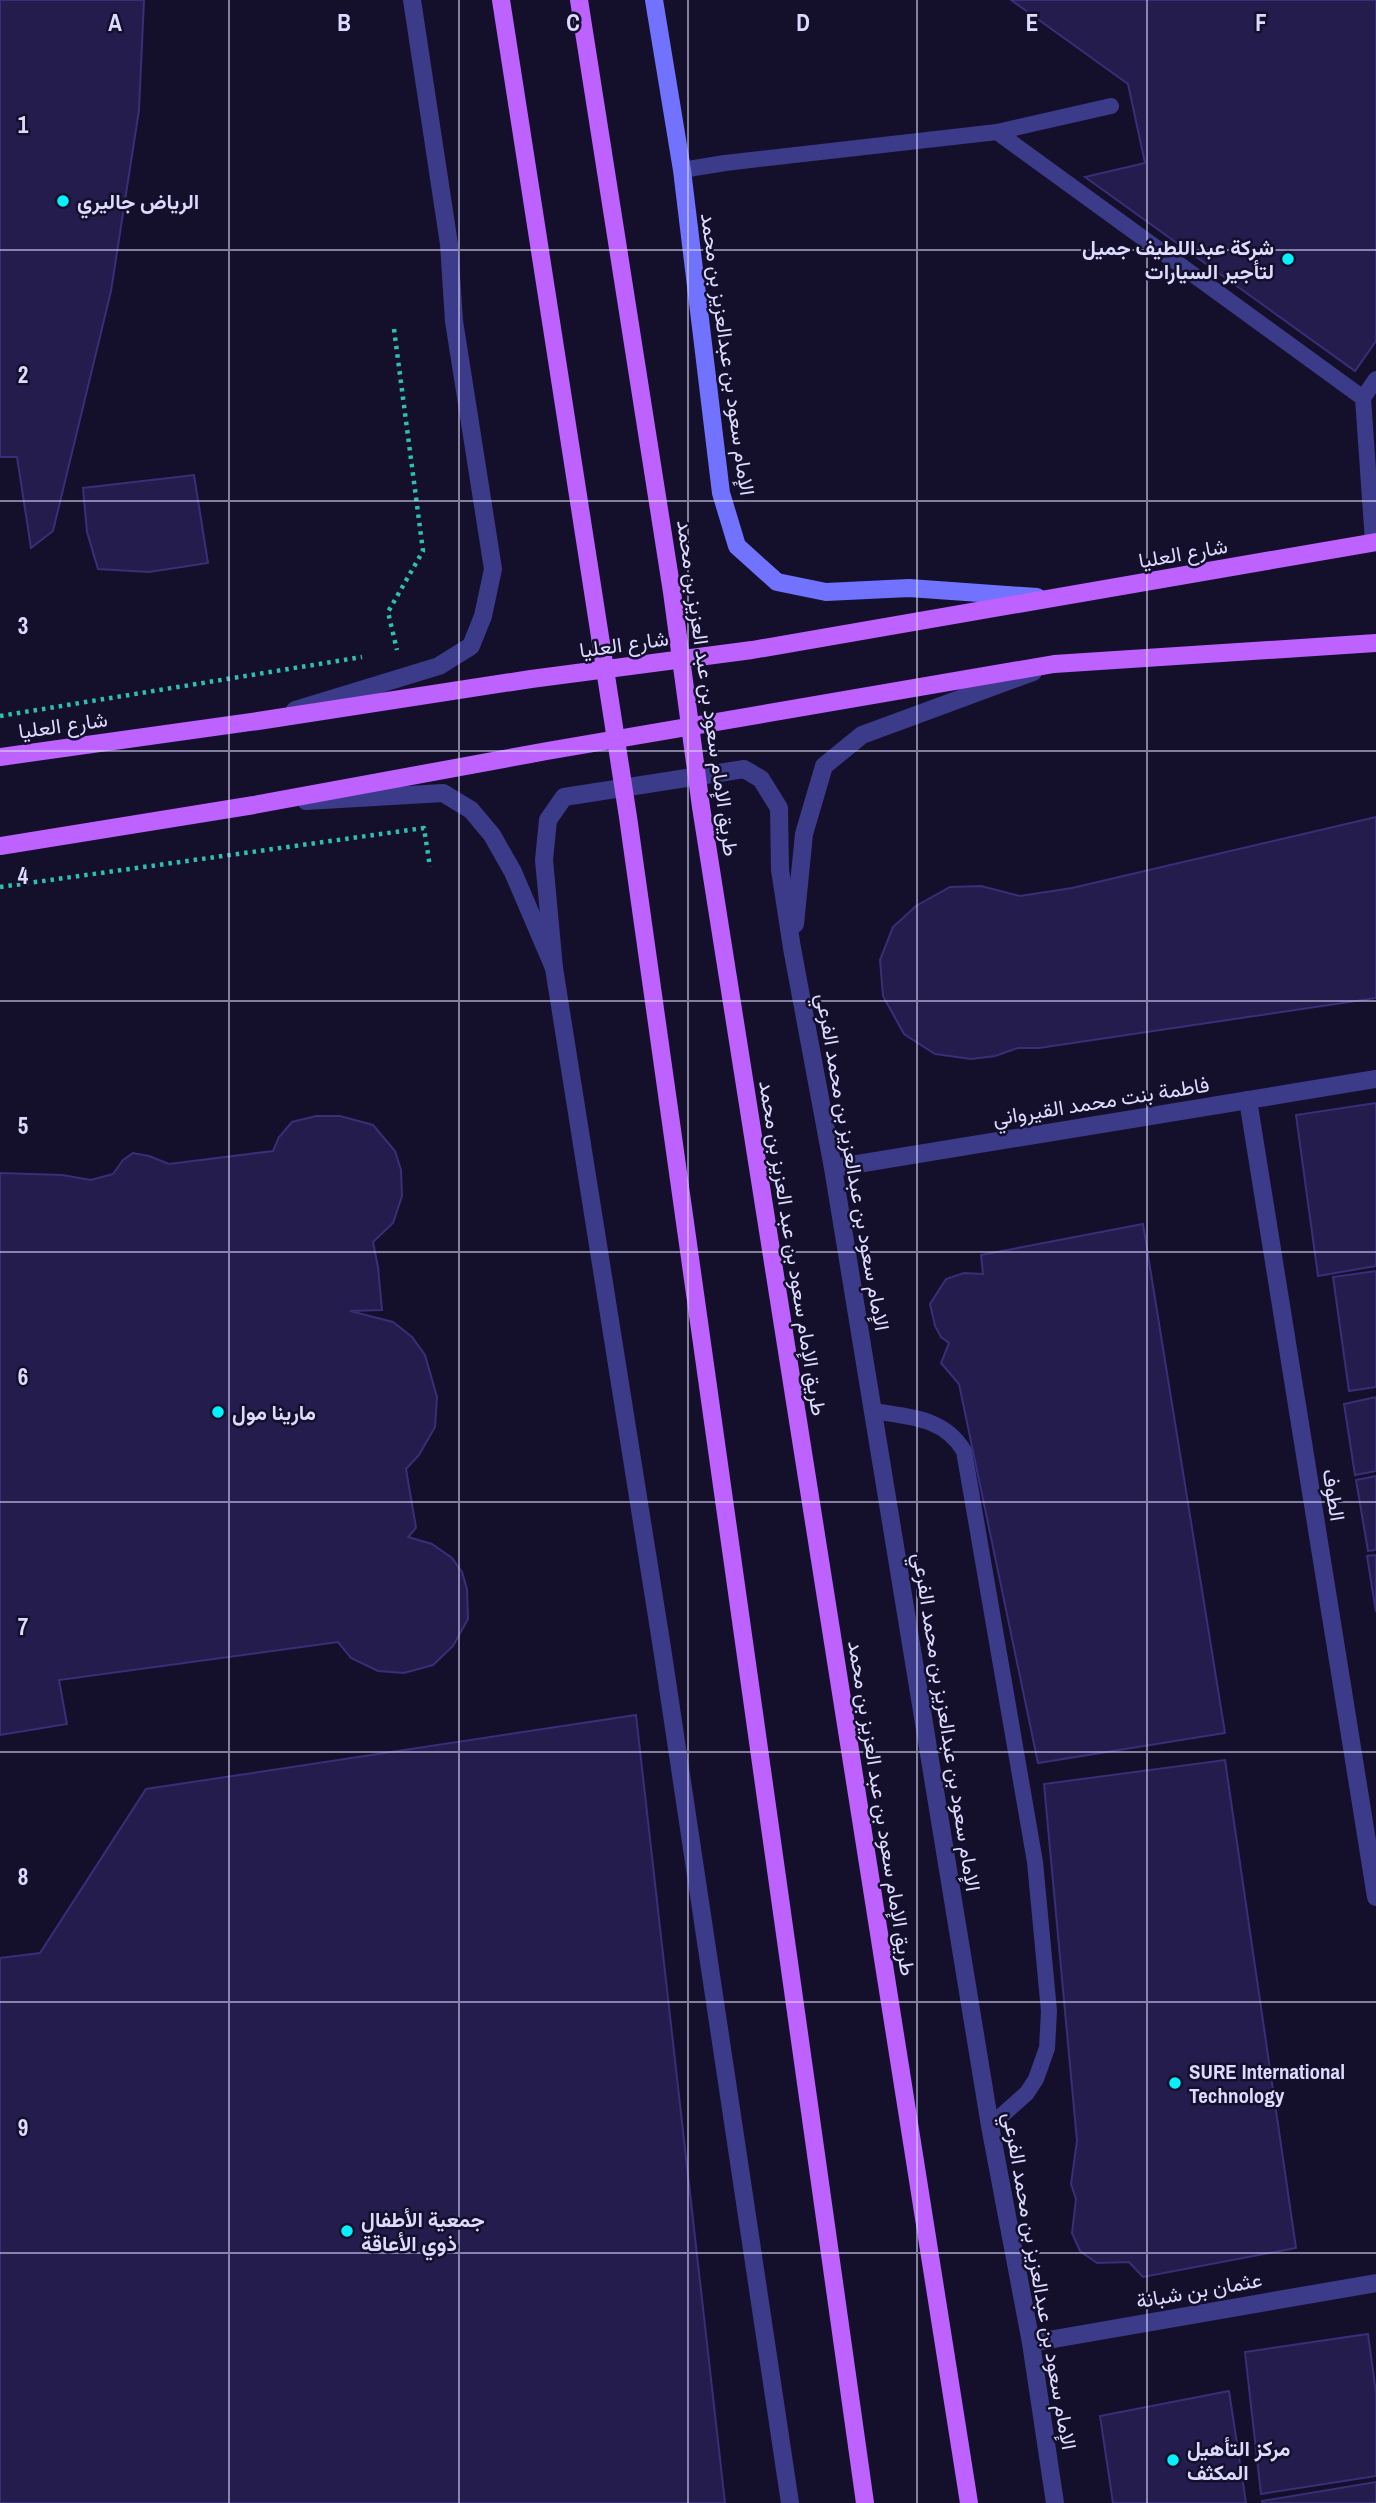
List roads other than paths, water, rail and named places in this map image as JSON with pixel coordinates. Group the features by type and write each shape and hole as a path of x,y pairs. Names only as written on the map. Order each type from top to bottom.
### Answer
{"main road":[{"path":"501,0 628,817 865,2503"},
{"name":"طريق الإمام سعود بن عبد العزيز بن محمد","path":"579,0 672,592 703,821 969,2503"},
{"name":"الإمام سعود بن عبدالعزيز بن محمد","path":"654,0 682,170 721,494 737,546 777,582 826,592 909,588 1058,598"},
{"name":"شارع العليا","path":"0,757 531,679 752,650 1374,542"},
{"path":"0,846 254,805 547,751 1054,664 1376,643"}],"street":[{"path":"258,721 439,666 471,646 483,616 493,569 454,321 449,244 412,0"},
{"path":"792,948 804,834 824,766 862,735 1054,664"},
{"path":"790,2503 662,1648 554,968 544,860 548,820 564,797 744,769 761,779 779,808 780,870 792,948"},
{"path":"254,805 443,793 471,810 492,835 513,872 554,968"},
{"name":"الإمام سعود بن عبدالعزيز بن محمد الفرعي","path":"792,948 833,1168 990,2126 1031,2343 1055,2503"},
{"name":"فاطمة بنت محمد القيرواني","path":"833,1168 1376,1079"},
{"name":"الطوف","path":"1248,1100 1376,1897"},
{"name":"عثمان بن شبانة","path":"1031,2343 1376,2283"}],"lane":[{"path":"682,170 998,132 1111,106"},
{"path":"998,132 1363,398 1370,422 1374,542"},
{"path":"1363,398 1376,379"},
{"path":"873,1410 933,1422 957,1439 964,1451 1035,1862 1049,2011 1047,2048 1043,2063 1027,2093 990,2126"}],"place":[{"name":"الرياض جاليري","path":"63,201"},
{"name":"شركة عبداللطيف جميل لتأجير السيارات","path":"1288,259"},
{"name":"مارينا مول","path":"218,1412"},
{"name":"SURE International Technology","path":"1175,2083"},
{"name":"جمعية الأطفال ذوي الأعاقة","path":"347,2231"},
{"name":"مركز التأهيل المكثف","path":"1173,2460"}]}
